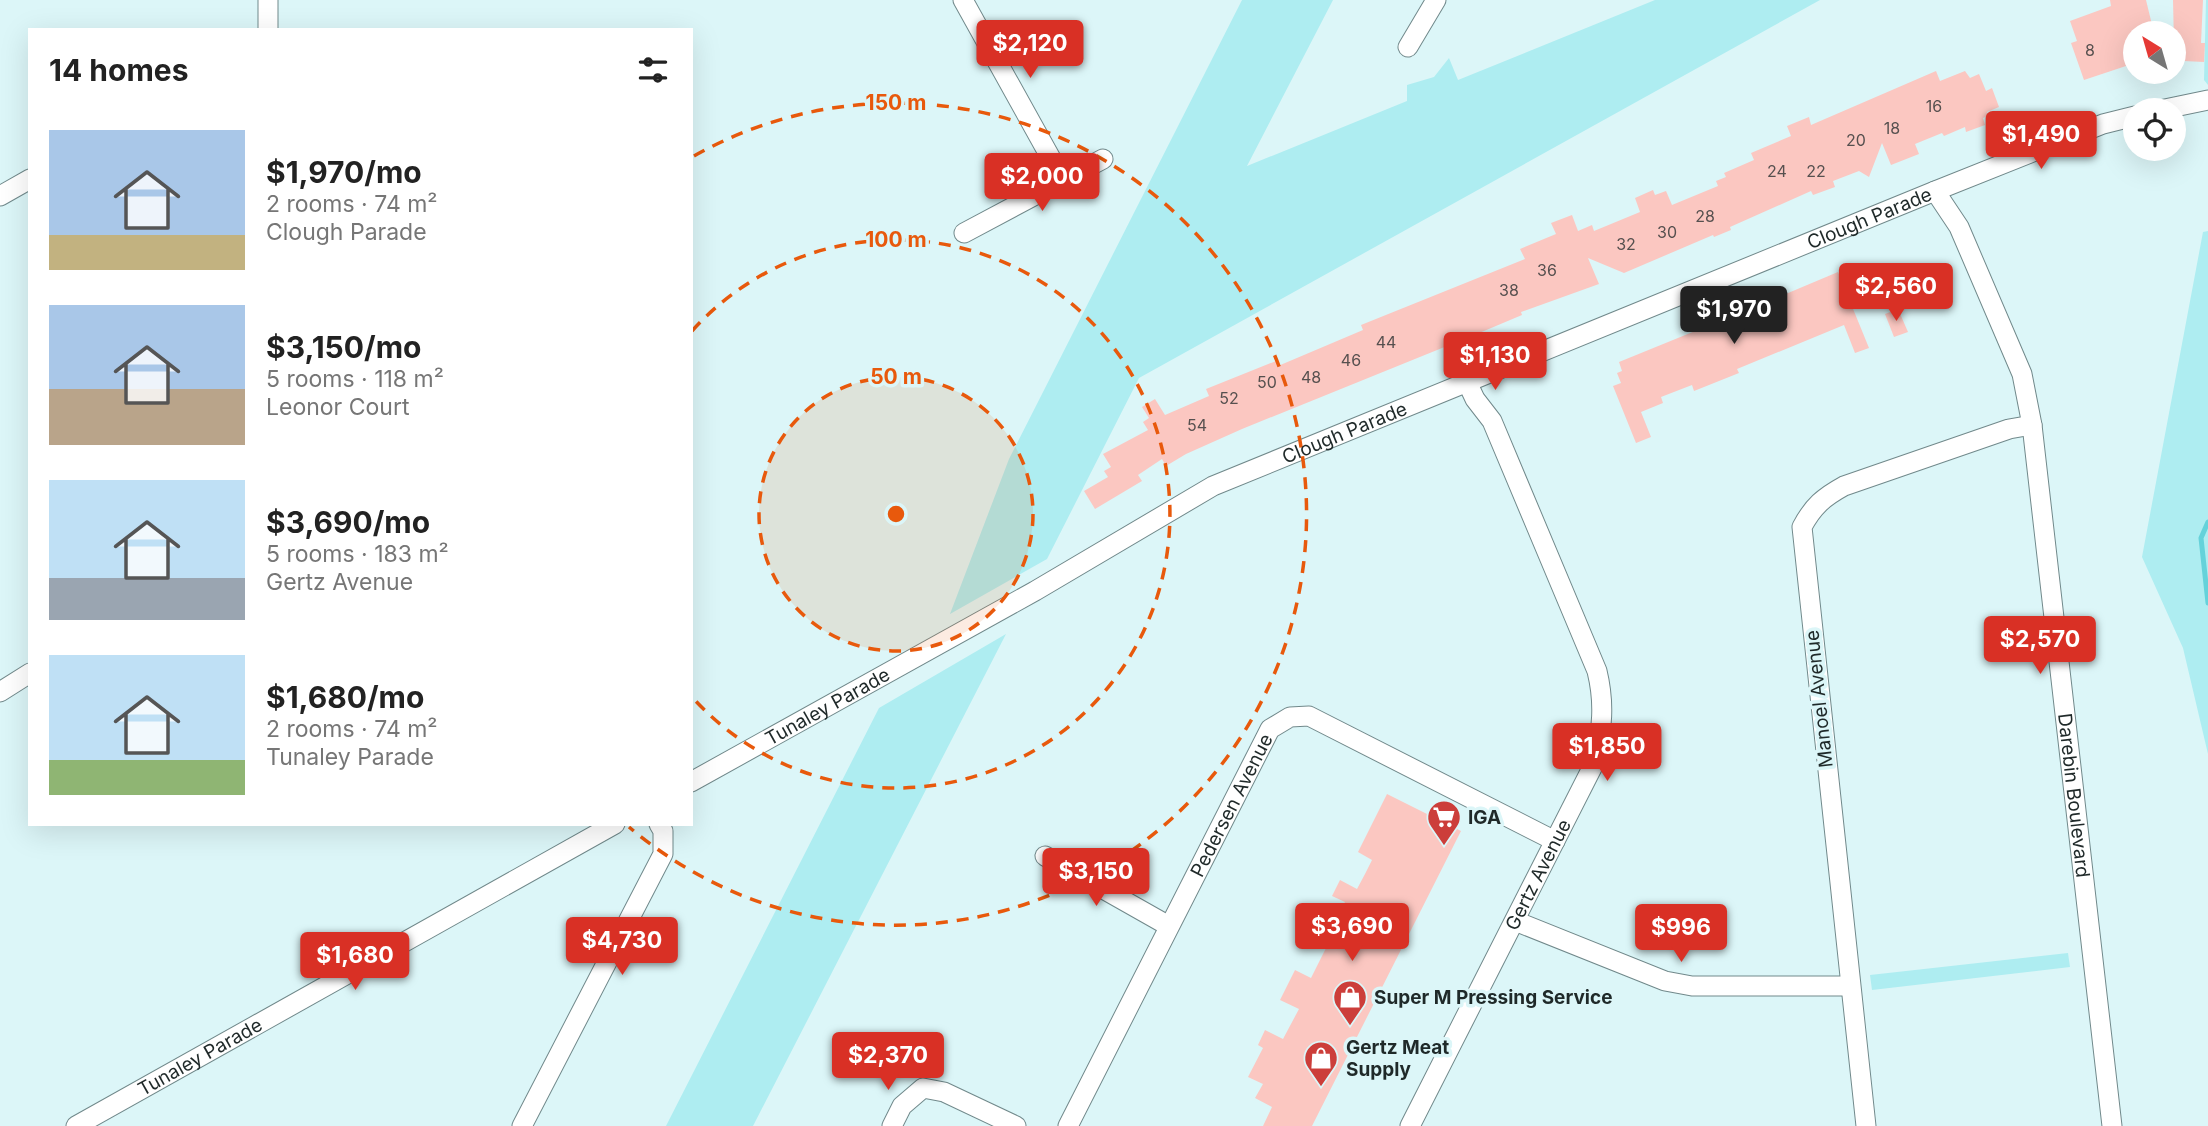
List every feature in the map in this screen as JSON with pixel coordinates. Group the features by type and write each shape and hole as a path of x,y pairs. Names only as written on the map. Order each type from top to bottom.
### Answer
{"street":[{"path":"268,0 268,28"},
{"path":"962,0 1063,180"},
{"path":"1408,47 1436,0"},
{"path":"2186,105 2208,100"},
{"name":"Clough Parade","path":"963,630 1035,592 1213,486 1943,188 2103,124 2123,119"},
{"path":"964,233 1102,159"},
{"path":"0,196 28,180"},
{"name":"Darebin Boulevard","path":"1943,188 2022,374 2032,425 2112,1126"},
{"name":"Gertz Avenue","path":"1410,1126 1595,762 1604,724 1604,697 1597,671 1492,421 1475,399 1475,379"},
{"name":"Manoel Avenue","path":"1866,1126 1802,527 1823,498 1844,486 2009,429 2032,425"},
{"name":"Tunaley Parade","path":"693,781 963,630"},
{"path":"0,692 28,675"},
{"name":"Pedersen Avenue","path":"1068,1126 1167,925 1270,729 1290,716 1309,716 1555,841"},
{"name":"Tunaley Parade","path":"76,1126 611,826"},
{"path":"522,1126 663,855 663,831 660,826"},
{"path":"1045,856 1167,925"},
{"path":"1515,921 1665,981 1692,986 1850,986"},
{"path":"892,1126 902,1106 923,1088 944,1092 1016,1126"}],"shaded area":[{"path":"1242,0 1333,0 1247,166 1407,101 1407,85 1434,77 1449,58 1458,80 1655,0 1820,0 1139,378 1047,559 950,614 1009,459"},
{"path":"2208,0 2208,85 2204,80"},
{"path":"2208,231 2208,754 2183,648 2142,557 2203,232"},
{"path":"1006,634 753,1126 666,1126 879,708"},
{"path":"2068,953 2070,967 1872,990 1870,975"}],"building":[{"path":"2110,0 2146,0 2151,21 2123,21 2123,67 2084,80 2071,43 2077,41 2070,21 2111,6"},
{"path":"2173,0 2203,0 2201,43 2205,43 2204,62 2186,61 2186,21 2173,21"},
{"path":"1936,71 1940,81 1965,71 1970,78 1979,74 1986,91 1992,88 1999,107 1987,112 1988,116 1983,118 1985,125 1966,132 1965,127 1944,136 1942,133 1915,144 1919,154 1891,165 1882,143 1869,177 1859,171 1833,181 1835,187 1813,195 1811,191 1730,227 1731,230 1624,273 1588,258 1599,284 1521,312 1522,315 1484,331 1242,429 1166,466 1162,459 1138,475 1142,481 1095,509 1084,491 1108,477 1104,471 1111,467 1103,454 1148,430 1143,422 1149,418 1142,407 1155,399 1165,415 1209,396 1206,389 1276,361 1278,366 1363,330 1361,325 1525,259 1520,249 1556,234 1551,223 1572,215 1578,231 1592,225 1594,231 1640,212 1635,198 1653,190 1655,195 1666,191 1672,205 1718,186 1716,181 1726,177 1724,173 1754,160 1751,153 1791,136 1787,126 1809,117 1811,125"},
{"path":"1838,272 1869,348 1855,353 1844,325 1737,369 1739,373 1694,391 1692,385 1661,397 1663,403 1641,412 1651,437 1636,443 1613,386 1621,383 1617,373 1622,371 1619,362 1700,329 1699,325 1717,318 1719,322"},
{"path":"1898,309 1908,332 1894,337 1885,314"},
{"path":"1387,794 1461,831 1312,1126 1263,1126 1272,1107 1255,1098 1263,1084 1248,1077 1263,1048 1258,1045 1265,1030 1283,1039 1299,1009 1280,1000 1295,970 1311,978 1345,902 1332,896 1340,880 1357,889 1372,860 1358,852"}],"waterway":[{"path":"2208,522 2201,538 2208,603"}],"place":[{"name":"IGA","path":"1444,847"},
{"name":"Super M Pressing Service","path":"1350,1027"},
{"name":"Gertz Meat Supply","path":"1321,1088"}]}
